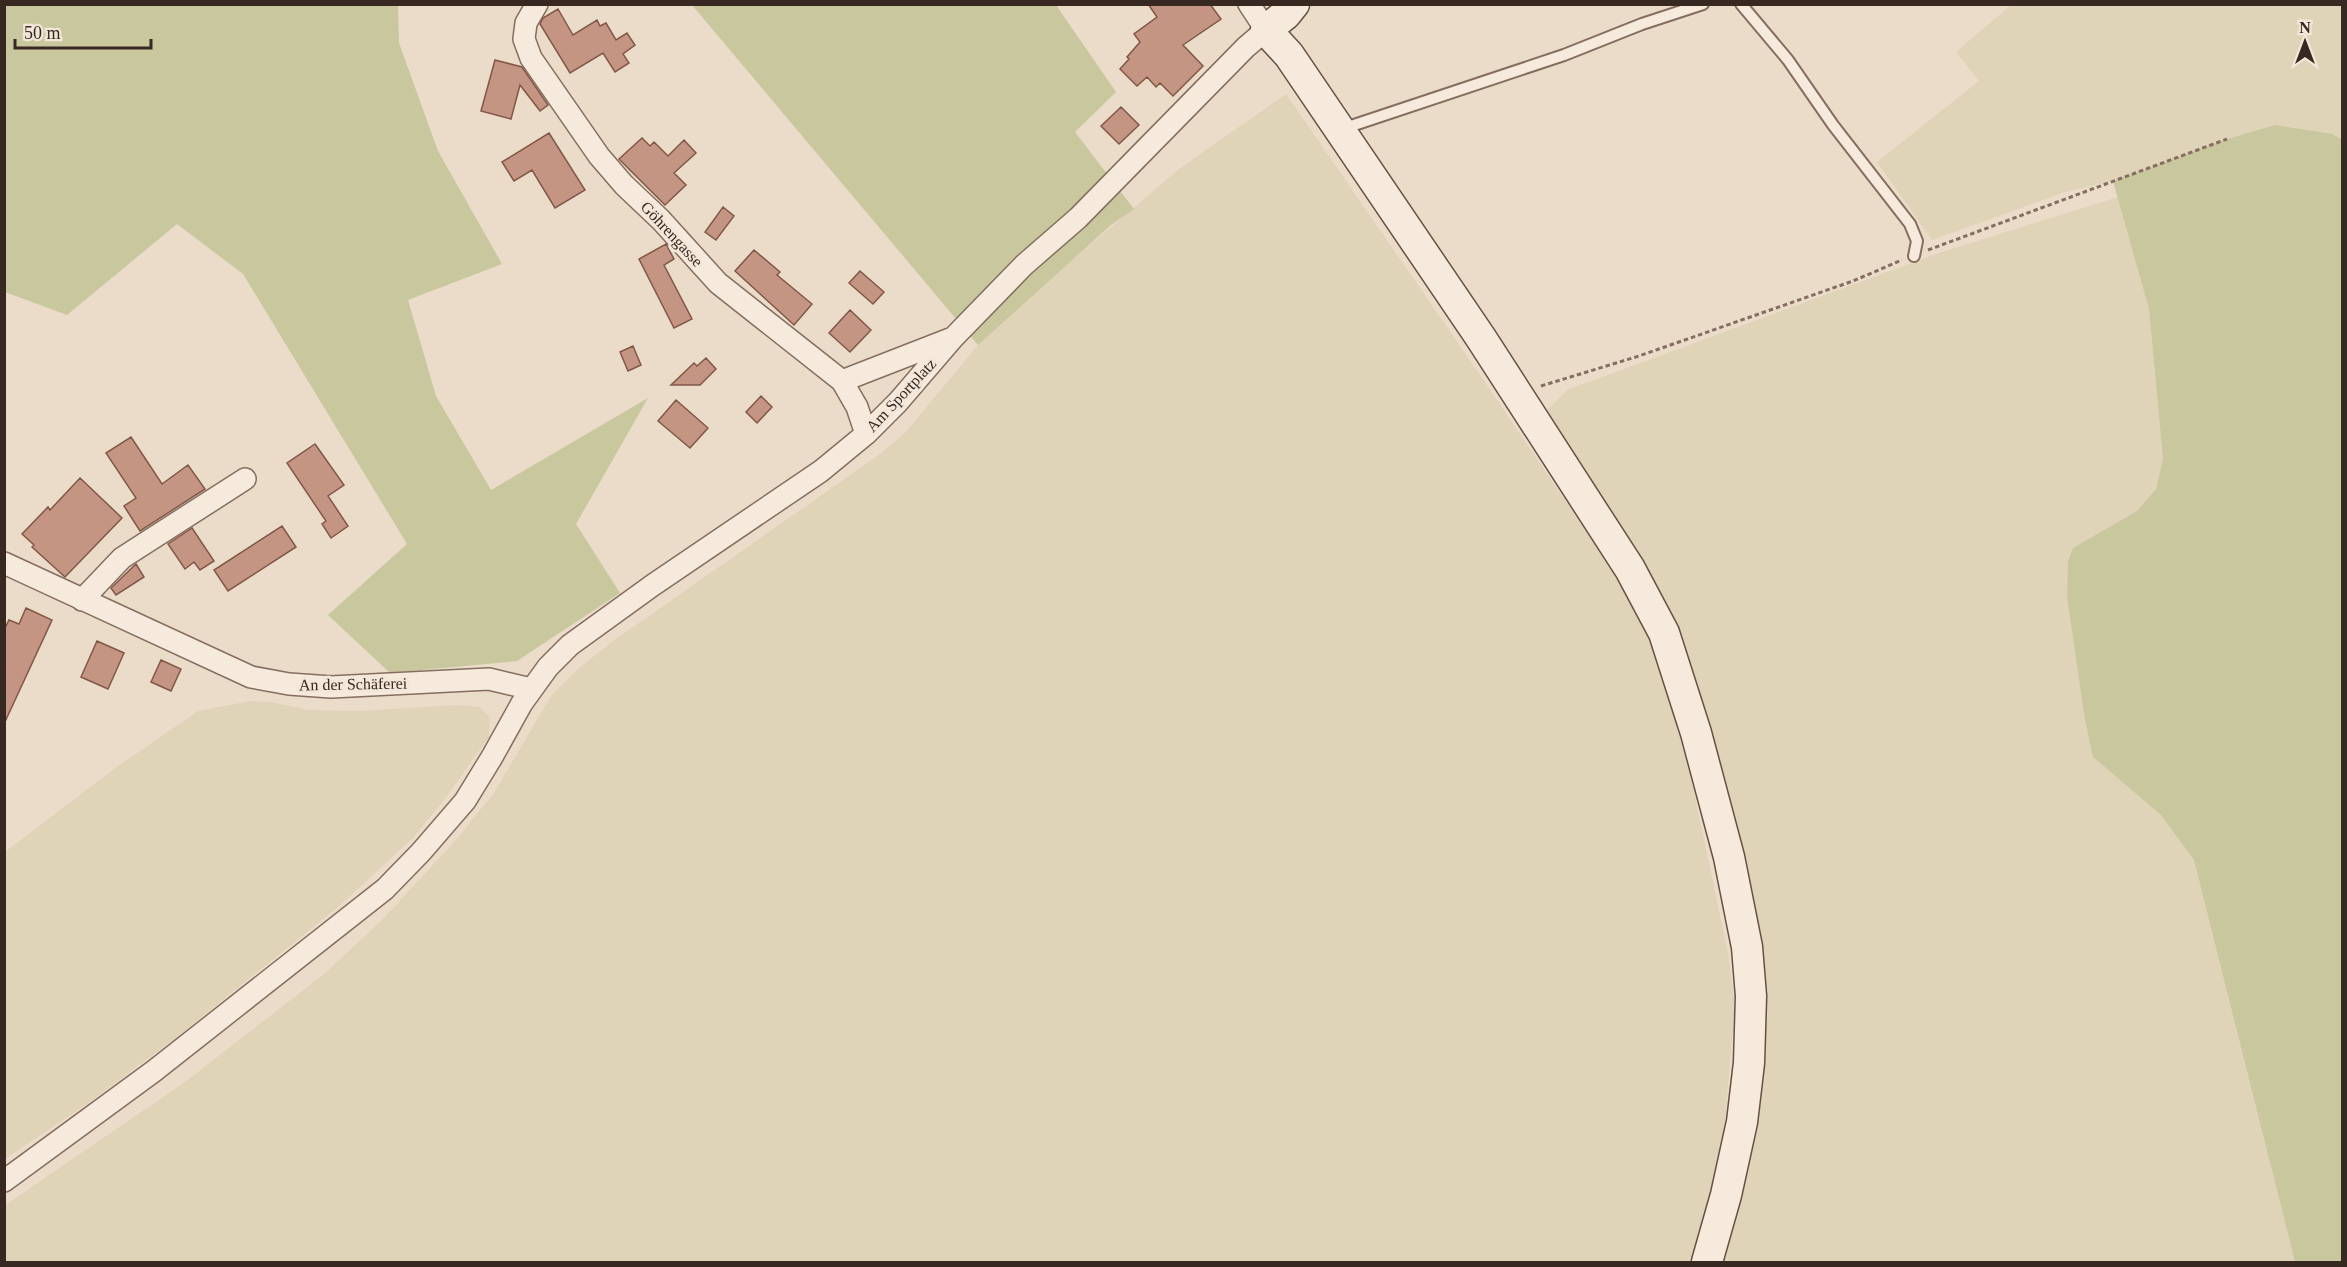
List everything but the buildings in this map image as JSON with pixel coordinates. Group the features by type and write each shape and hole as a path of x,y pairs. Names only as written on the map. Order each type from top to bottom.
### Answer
{"street":[{"name":"Göhrengasse","path":"537,4 526,23 524,39 531,58 599,156 718,283 842,381 857,407 866,434"},
{"path":"1249,4 1266,30 1289,55 1481,338 1630,569 1664,633 1696,733 1738,895 1747,947 1751,996 1749,1063 1742,1122 1726,1196 1707,1263"},
{"name":"Am Sportplatz","path":"4,1181 154,1071 385,889 465,801 531,689 548,667 570,645 653,585 821,471 866,434 898,402 953,338 1024,265 1078,218 1246,47 1286,14 1294,4"},
{"path":"842,381 953,338"},
{"path":"82,600 122,558 245,479"},
{"name":"An der Schäferei","path":"4,563 252,677 331,687 489,679 531,689"}],"lane":[{"path":"1339,130 1564,55 1642,24 1703,4"},
{"path":"1741,4 1788,60 1833,125 1910,224 1917,241 1914,256"}],"path":[{"path":"1516,394 1640,356 1853,281 2227,139"}],"shaded area":[{"path":"2011,5 2342,5 2342,140 2333,134 2275,125 2227,139 2113,181 2065,192 1932,240 1877,162 1979,81 1956,52"},
{"path":"1286,94 1636,605 1661,670 1691,778 1728,953 1735,1003 1724,1134 1707,1215 1692,1262 5,1262 4,1206 185,1082 324,974 382,920 455,841 494,793 551,696 579,668 616,639 876,457 905,433 978,345 1049,280 1179,169"},
{"path":"2118,197 2149,309 2163,459 2156,489 2137,511 2073,548 2068,561 2067,597 2085,720 2093,757 2161,815 2194,860 2295,1262 1719,1262 1762,1049 1639,556 1547,410 1567,390 1939,253"},
{"path":"251,701 270,702 309,710 359,711 459,705 480,707 490,718 489,737 444,800 413,838 338,907 178,1036 84,1106 5,1159 5,852 114,769 198,711"}],"green space":[{"path":"4,5 398,5 399,43 438,151 502,264 408,300 436,396 491,490 648,398 576,524 620,593 517,661 390,673 328,615 407,544 243,274 177,224 67,315 5,292"},
{"path":"692,5 1056,5 1116,92 1075,132 1134,209 1111,225 978,345"},
{"path":"2275,125 2333,134 2342,140 2342,1262 2295,1262 2194,860 2161,815 2093,757 2085,720 2067,597 2068,561 2073,548 2137,511 2156,489 2163,459 2149,309 2113,181 2227,139"}]}
